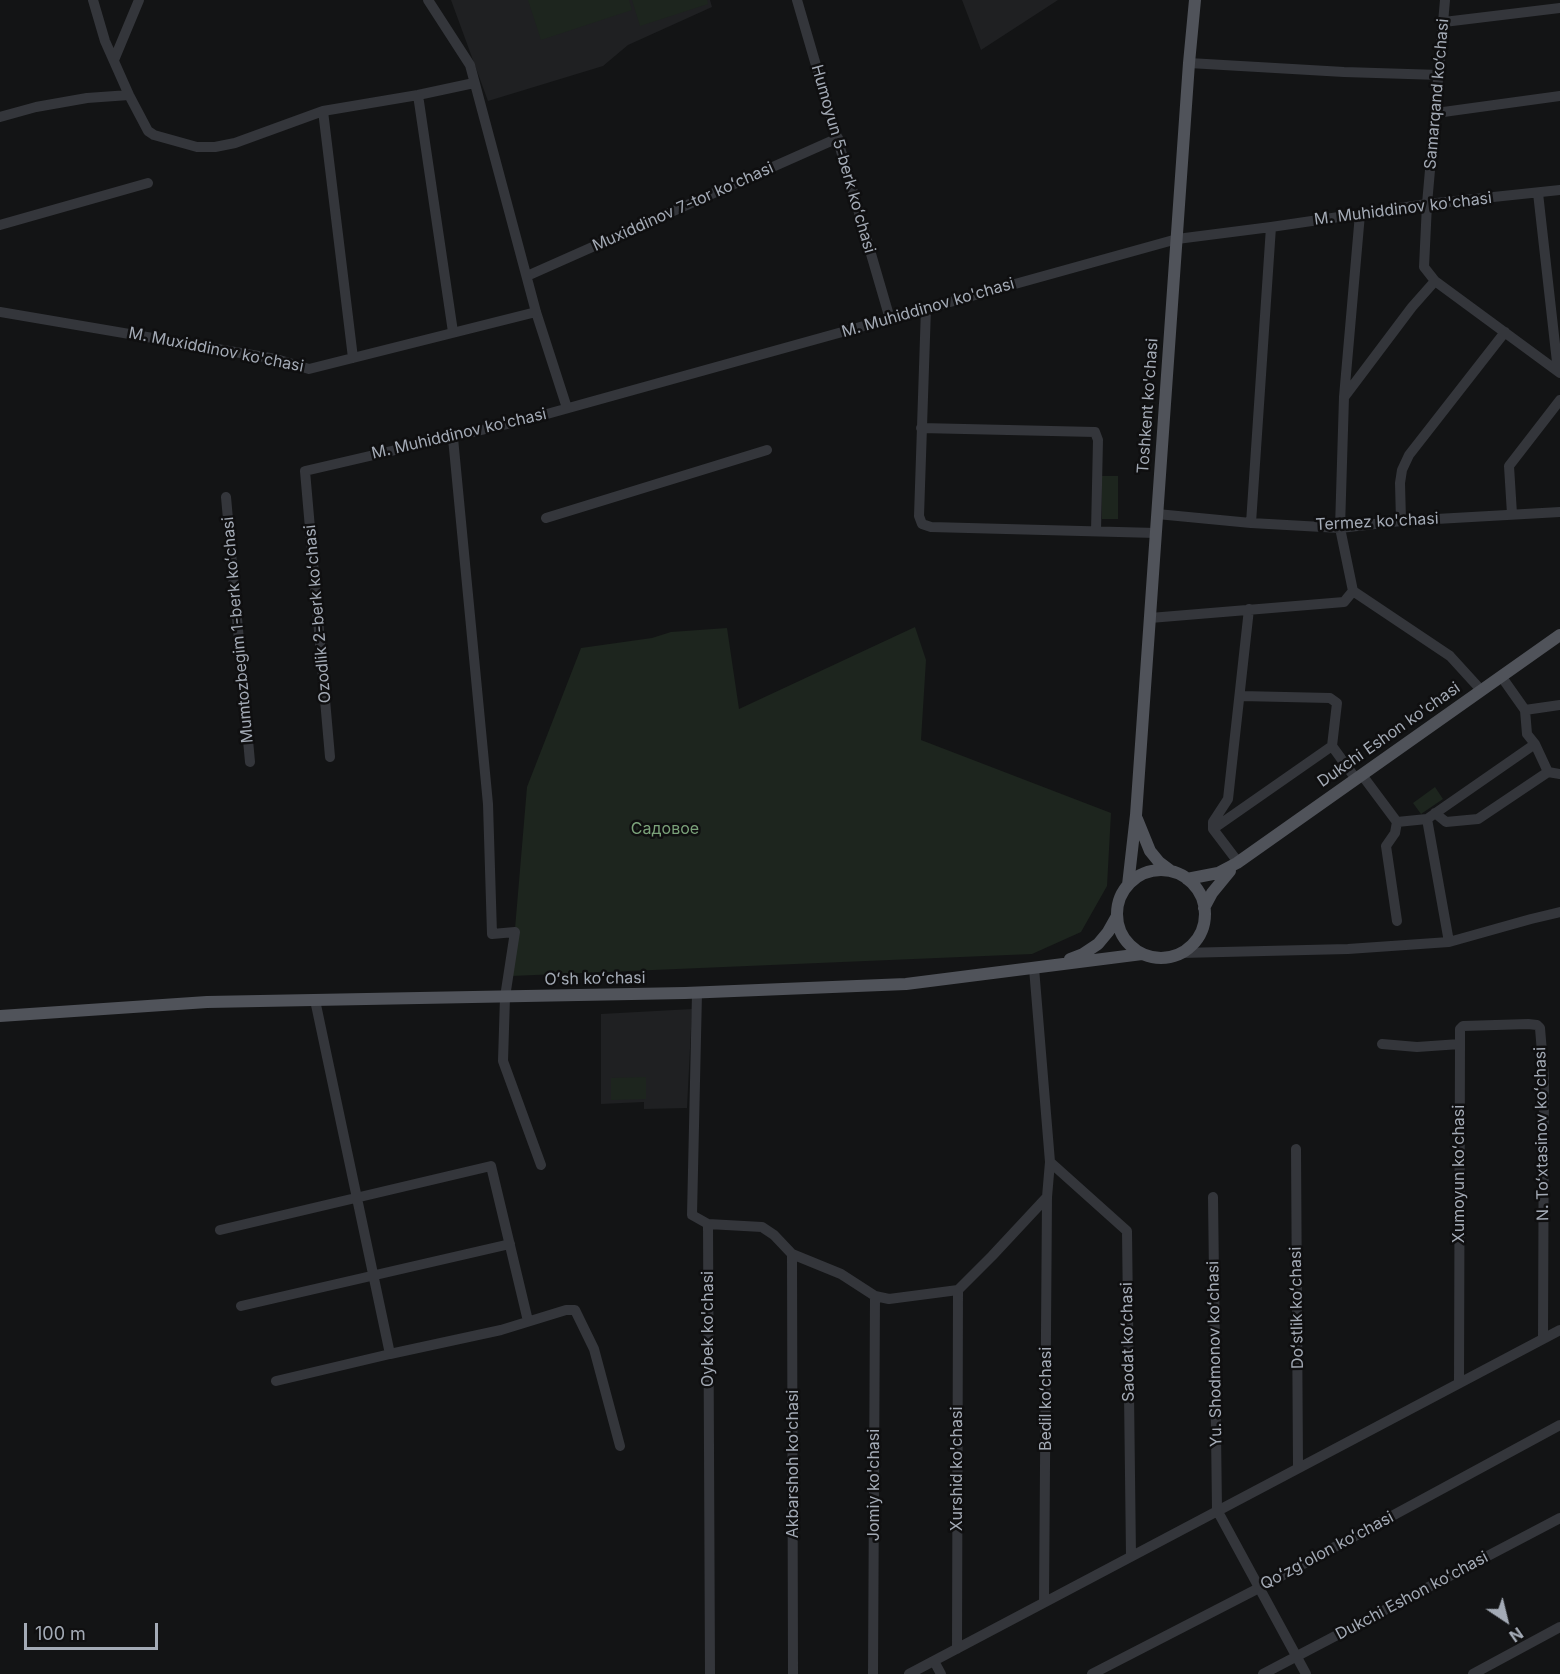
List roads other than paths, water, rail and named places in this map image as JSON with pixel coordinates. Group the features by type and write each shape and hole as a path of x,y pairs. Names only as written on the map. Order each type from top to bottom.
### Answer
{"main road":[{"name":"Toshkent ko'chasi","path":"1128,885 1136,815 1195,0"},
{"name":"Dukchi Eshon ko'chasi","path":"1238,863 1560,634"},
{"path":"1136,815 1150,851 1171,872"},
{"path":"1187,879 1218,873 1238,863"},
{"path":"1204,908 1220,882 1238,863"},
{"path":"1052,965 1083,954 1098,944 1117,916 1122,894 1128,885 1137,877 1148,872 1159,870 1171,872 1187,879 1201,897 1204,908 1204,921 1200,934 1192,945 1168,958 1155,958 1132,948 1119,928 1117,916"},
{"path":"1052,965 1142,954"},
{"name":"Oʻsh koʻchasi","path":"0,1016 207,1002 789,991 906,984 1052,965"}],"street":[{"path":"93,0 105,41 144,124 154,135 197,147 215,147 235,143 322,111 474,83"},
{"path":"114,60 139,0"},
{"path":"428,0 470,65 536,312 567,408"},
{"name":"Humoyun 5-berk koʻchasi","path":"798,0 890,319"},
{"name":"Samarqand ko‘chasi","path":"1445,0 1427,204 1424,267 1436,281 1559,372"},
{"path":"1444,22 1560,8"},
{"path":"1189,63 1440,75"},
{"path":"0,117 46,105 87,98 129,95"},
{"path":"418,95 453,332"},
{"path":"1436,113 1560,96"},
{"path":"322,111 353,358"},
{"name":"Muxiddinov 7-tor koʻchasi","path":"527,276 838,138"},
{"path":"0,225 147,183"},
{"name":"M. Muhiddinov ko'chasi","path":"305,471 453,438 567,408 1177,239 1271,228 1427,204 1560,190"},
{"path":"1538,193 1559,372"},
{"path":"1360,214 1344,398 1340,528 1353,591 1450,656 1481,690"},
{"path":"1251,523 1271,228"},
{"path":"1344,398 1412,307 1436,281"},
{"path":"926,308 919,516 925,526 1156,533"},
{"name":"M. Muxiddinov ko'chasi","path":"0,312 276,359 309,369 536,312"},
{"path":"1401,521 1400,483 1402,470 1409,455 1505,332"},
{"path":"1512,514 1509,466 1560,400"},
{"path":"921,428 1095,432 1098,440 1096,531"},
{"path":"453,438 488,804 492,934 515,932 505,997 503,1061 541,1165"},
{"path":"546,518 767,450"},
{"name":"Ozodlik 2-berk koʻchasi","path":"305,471 330,757"},
{"name":"Mumtozbegim 1-berk koʻchasi","path":"226,497 250,762"},
{"name":"Termez ko'chasi","path":"1157,514 1251,523 1340,528 1401,521 1560,512"},
{"path":"1150,618 1344,602 1353,591"},
{"path":"1238,863 1214,829 1213,822 1228,799 1249,609"},
{"path":"1501,676 1525,710 1527,734 1548,772"},
{"path":"1240,696 1330,698 1337,703 1332,746 1397,822"},
{"path":"1525,710 1560,705"},
{"path":"1397,822 1431,816 1534,744"},
{"path":"1214,829 1332,746"},
{"path":"1431,816 1446,822 1478,819 1548,772 1560,774"},
{"path":"1431,816 1449,942"},
{"path":"1397,822 1395,833 1386,846 1397,921"},
{"path":"1181,953 1348,949 1449,942 1560,912"},
{"name":"Bedil koʻchasi","path":"1034,968 1050,1162 1047,1197 1044,1602"},
{"path":"697,993 694,1032 693,1215 708,1224 762,1227 774,1235 792,1254 841,1274 875,1296 889,1299 958,1290 1047,1197"},
{"path":"315,1000 390,1354"},
{"name":"N. Toʻxtasinov koʻchasi","path":"1460,1044 1460,1029 1463,1026 1528,1024 1537,1025 1540,1028 1544,1077 1543,1338"},
{"path":"1382,1044 1417,1047 1460,1044"},
{"name":"Xumoyun koʻchasi","path":"1459,1383 1460,1044"},
{"name":"Doʻstlik koʻchasi","path":"1296,1149 1298,1467"},
{"name":"Saodat koʻchasi","path":"1050,1162 1127,1231 1131,1556"},
{"path":"220,1230 491,1166 528,1321"},
{"name":"Yu. Shodmonov koʻchasi","path":"1213,1197 1217,1510"},
{"name":"Oybek ko'chasi","path":"708,1224 710,1674"},
{"path":"241,1306 510,1244"},
{"name":"Akbarshoh ko'chasi","path":"792,1254 793,1674"},
{"name":"Xurshid ko'chasi","path":"957,1649 958,1290"},
{"name":"Jomiy ko'chasi","path":"873,1674 875,1296"},
{"path":"276,1381 501,1330 572,1309 578,1313 594,1349 620,1446"},
{"path":"909,1674 1560,1330"},
{"name":"Qoʻzgʻolon koʻchasi","path":"1092,1674 1259,1588 1560,1425"},
{"path":"1217,1510 1306,1674"},
{"name":"Dukchi Eshon koʻchasi","path":"1263,1674 1560,1518"},
{"path":"1473,1674 1560,1627"},
{"path":"934,1661 941,1674"}],"park label":[{"name":"Садовое","path":"665,829"}]}
